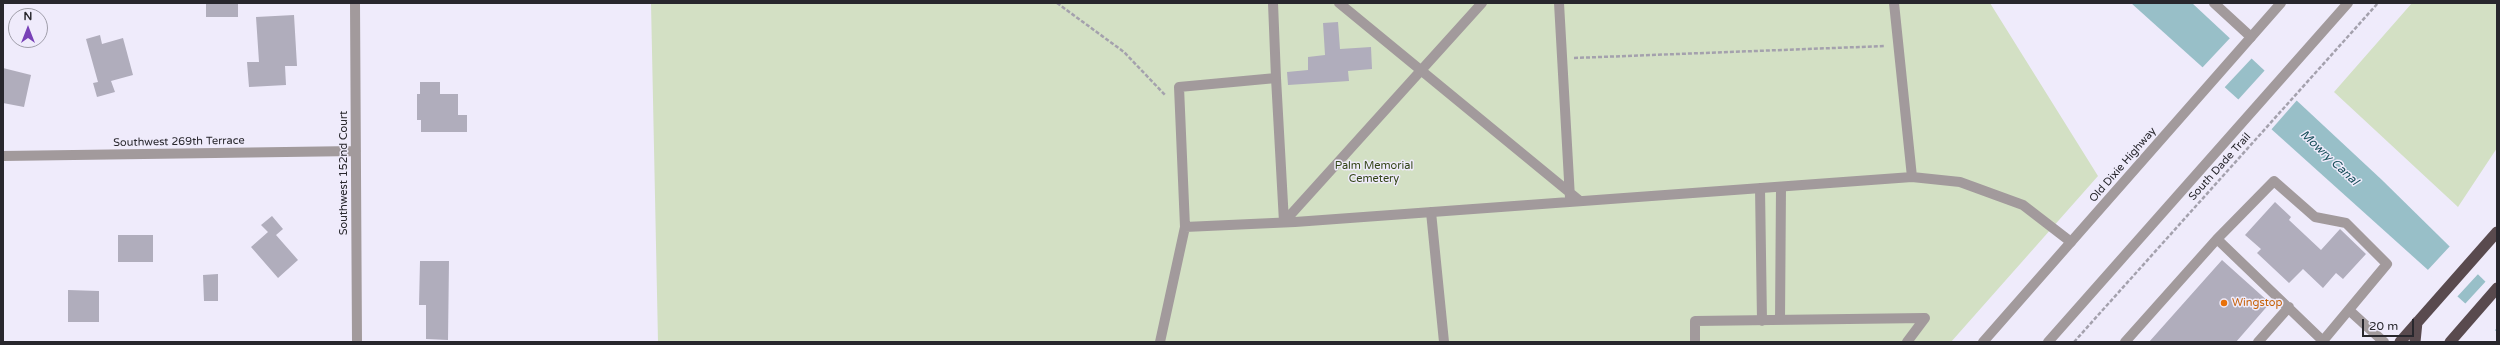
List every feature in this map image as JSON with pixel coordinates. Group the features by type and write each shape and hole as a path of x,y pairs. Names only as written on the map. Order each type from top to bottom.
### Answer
{"highway":[{"path":"2400,342 2497,232"},
{"path":"2450,342 2497,288"},
{"path":"2415,342 2418,322"}],"street":[{"name":"Southwest 152nd Court","path":"355,3 357,342"},
{"path":"1273,3 1284,222"},
{"path":"1339,3 1422,70 1573,199"},
{"path":"1284,222 1482,3"},
{"path":"1559,3 1573,199"},
{"path":"1894,3 1912,177"},
{"path":"2214,3 2251,37"},
{"name":"Old Dixie Highway","path":"1983,342 2281,3"},
{"path":"2048,342 2348,3"},
{"path":"1160,342 1185,227 1178,88 1276,78"},
{"name":"Southwest 269th Terrace","path":"3,156 356,151"},
{"path":"1185,227 1431,212 1573,199 1781,187 1912,177 1960,182 2023,205 2071,242"},
{"path":"2125,342 2217,239 2274,181 2316,217 2346,223 2387,264 2350,311 2322,342 2289,307 2217,239"},
{"path":"1780,320 1781,187"},
{"path":"1760,188 1762,320"},
{"path":"1431,212 1444,342"},
{"path":"2258,342 2289,307"},
{"path":"2350,311 2384,342"},
{"path":"1695,342 1695,321 1925,318 1908,342"}],"path":[{"path":"1057,3 1124,52 1180,111"},
{"name":"South Dade Trail","path":"2074,342 2378,3"},
{"path":"1562,59 1898,46"}],"green space":[{"name":"Palm Memorial Cemetery","path":"651,3 1990,3 2098,176 1951,342 658,342"},
{"path":"2412,3 2497,3 2497,148 2458,207 2334,92"}],"water":[{"name":"Mowry Canal","path":"2131,3 2192,3 2382,180 2497,293 2497,332"}],"pier":[{"path":"2231,37 2253,57 2223,89 2201,69"},
{"path":"2266,69 2298,99 2270,131 2237,101"},
{"path":"2451,245 2479,273 2456,298 2426,272"},
{"path":"2487,280 2497,290 2497,328 2493,332 2464,305"}],"building":[{"path":"206,3 238,3 238,17 206,17"},
{"path":"294,15 297,66 285,66 286,85 249,87 247,62 259,62 256,17"},
{"path":"1338,22 1340,49 1371,47 1372,69 1348,71 1349,81 1288,85 1287,72 1308,70 1308,57 1325,55 1323,23"},
{"path":"100,35 102,44 123,38 133,75 111,81 115,92 97,97 93,83 98,82 86,39"},
{"path":"3,68 31,75 24,107 3,103"},
{"path":"420,82 440,82 440,94 458,94 458,115 467,115 467,132 421,132 421,120 417,120 417,94 420,94"},
{"path":"2275,202 2291,217 2289,220 2321,250 2340,229 2366,254 2343,279 2336,273 2323,288 2303,269 2289,283 2257,253 2261,249 2245,235"},
{"path":"272,216 283,229 276,235 298,260 278,278 251,247 268,232 261,225"},
{"path":"118,235 153,235 153,262 118,262"},
{"path":"2222,260 2270,303 2236,342 2149,342"},
{"path":"420,261 449,261 448,340 426,339 426,305 419,305"},
{"path":"218,274 218,301 204,301 203,275"},
{"path":"68,290 99,291 99,322 68,322"}],"place":[{"name":"Wingstop","path":"2224,303"}]}
